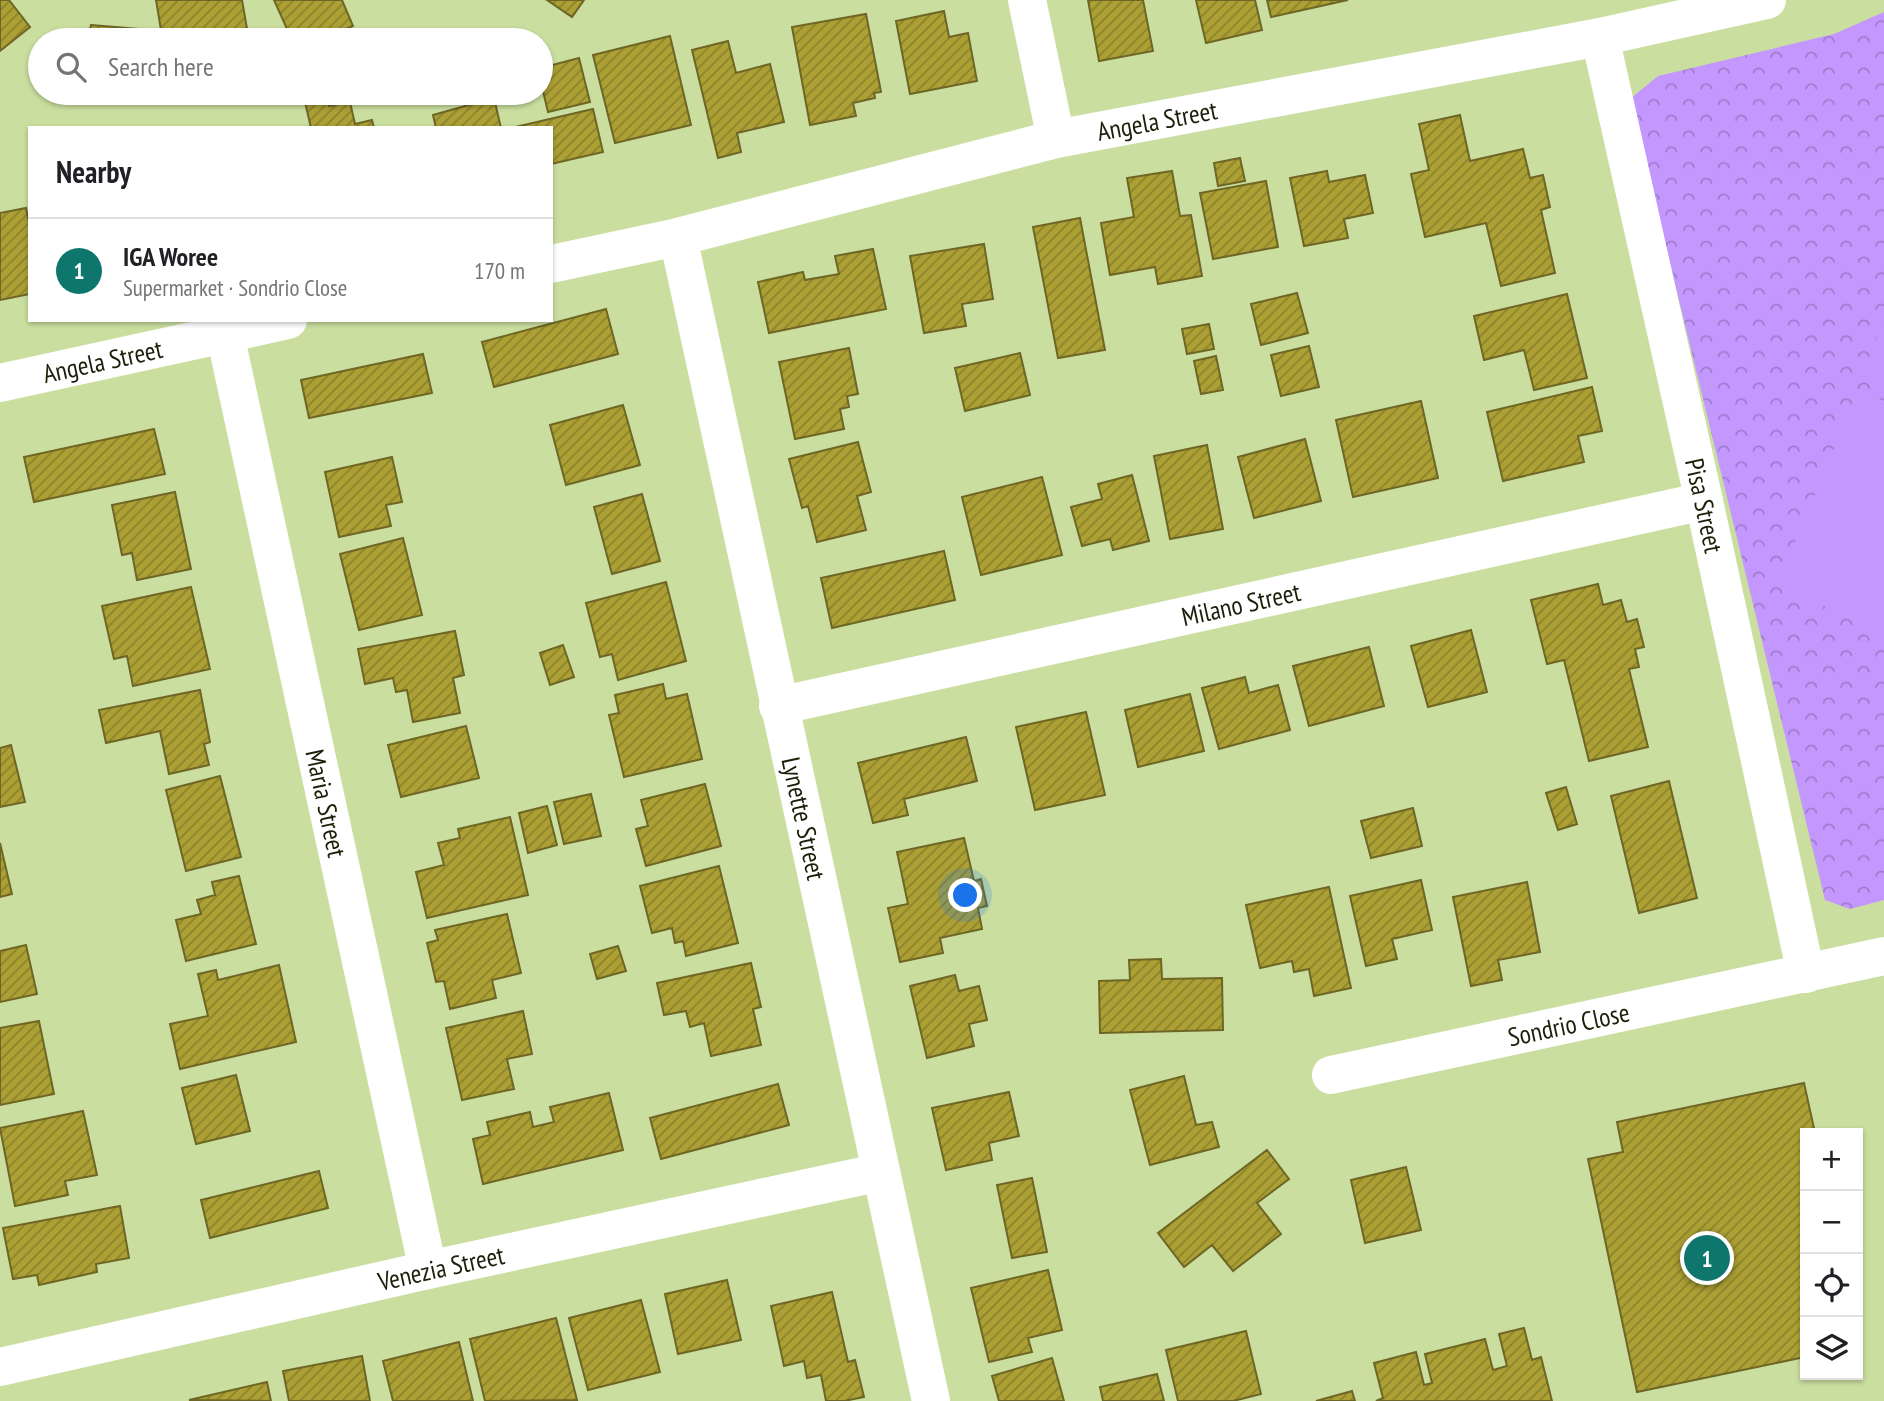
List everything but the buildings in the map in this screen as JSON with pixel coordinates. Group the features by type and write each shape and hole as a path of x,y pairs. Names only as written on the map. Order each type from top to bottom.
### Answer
{"street":[{"path":"1027,0 1056,138"},
{"name":"Angela Street","path":"553,264 678,237 1056,138 1600,37 1767,0"},
{"name":"Pisa Street","path":"1600,37 1806,974"},
{"name":"Lynette Street","path":"678,237 931,1401"},
{"name":"Angela Street","path":"0,383 279,322"},
{"name":"Maria Street","path":"225,334 428,1270"},
{"name":"Milano Street","path":"778,706 1704,501"},
{"name":"Sondrio Close","path":"1331,1075 1884,956"},
{"name":"Venezia Street","path":"0,1367 428,1270 881,1172"}],"green space":[{"path":"1884,12 1884,900 1850,909 1825,900 1630,99 1658,76 1834,34"},
{"path":"1884,321 1884,382 1862,373"},
{"path":"1858,390 1884,401 1884,631 1777,586"}],"place":[{"name":"IGA Woree","path":"1707,1258"}]}
